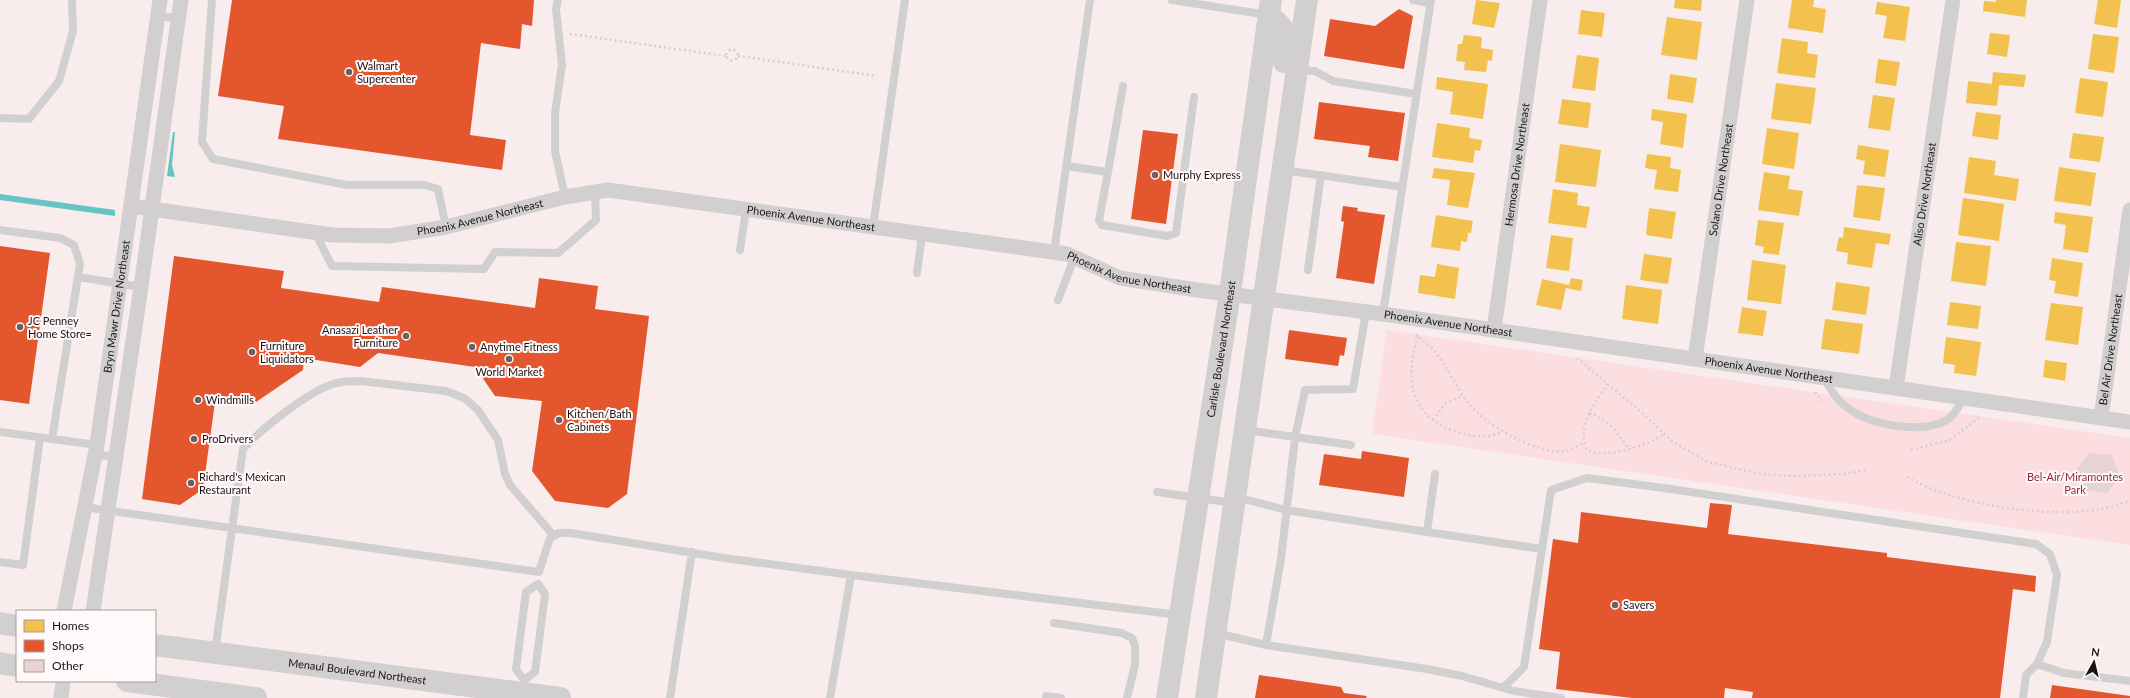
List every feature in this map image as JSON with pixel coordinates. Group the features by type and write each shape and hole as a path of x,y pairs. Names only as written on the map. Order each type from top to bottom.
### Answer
{"main road":[{"path":"1206,698 1307,0"},
{"path":"1270,8 1285,29 1287,35 1274,136 1276,154 1282,170"},
{"name":"Carlisle Boulevard Northeast","path":"1167,698 1230,293 1270,8"},
{"path":"0,623 16,626"},
{"name":"Menaul Boulevard Northeast","path":"156,645 517,691 560,698"},
{"path":"0,663 16,666"},
{"path":"133,682 202,694 256,698"}],"street":[{"name":"Bryn Mawr Drive Northeast","path":"64,610 96,450 121,284 160,0"},
{"name":"Bryn Mawr Drive Northeast","path":"93,610 109,510 115,457 142,288 181,0"},
{"name":"Hermosa Drive Northeast","path":"1494,330 1540,0"},
{"name":"Solano Drive Northeast","path":"1695,359 1747,0"},
{"name":"Aliso Drive Northeast","path":"1896,388 1953,0"},
{"name":"Phoenix Avenue Northeast","path":"131,206 332,235 389,236 446,227 565,197 608,190 1054,252 1074,256 1120,278 1197,290 1230,293 1383,314 2130,422"},
{"name":"Bel Air Drive Northeast","path":"2101,418 2130,210"},
{"path":"61,698 63,682"}],"lane":[{"path":"0,118 29,119 58,81 73,31 72,0"},
{"path":"212,0 202,142 213,159 347,184 424,185 438,189 446,227"},
{"path":"558,0 556,9 562,65 555,113 555,151 565,197"},
{"path":"873,227 905,0"},
{"path":"1054,252 1090,0"},
{"path":"1172,0 1270,8"},
{"path":"1383,314 1430,1 1413,0"},
{"path":"158,16 178,18"},
{"path":"1297,70 1315,71 1333,81 1416,94"},
{"path":"1123,86 1099,220 1102,225 1167,236 1176,232 1194,97"},
{"path":"1066,166 1108,172"},
{"path":"1282,170 1402,187"},
{"path":"1308,270 1321,175"},
{"path":"315,232 332,266 484,269 495,252 558,253 596,220 595,192"},
{"path":"740,250 746,210"},
{"path":"0,230 60,238 74,245 80,264 52,439"},
{"path":"917,273 922,234"},
{"path":"1058,300 1074,256"},
{"path":"78,277 142,288"},
{"path":"1266,645 1281,559 1295,438 1305,390 1354,389 1366,312"},
{"path":"1824,378 1832,392 1844,406 1871,420 1901,427 1929,425 1948,419 1964,398"},
{"path":"215,653 244,450 254,436 308,397 332,384 349,381 446,391 464,398 478,410 498,440 505,474 510,485 554,536"},
{"path":"1245,430 1351,445"},
{"path":"0,432 52,439 96,450 115,457"},
{"path":"0,562 23,565 40,438"},
{"path":"1427,532 1436,474"},
{"path":"1503,688 1524,667 1551,490 1587,478 1664,488 2036,544 2050,554 2057,574 2047,642 2036,664 2026,675 2023,698"},
{"path":"1157,492 1235,500 1286,510 1542,549"},
{"path":"84,507 539,572"},
{"path":"517,691 535,672 546,594 538,584 539,572 550,538 559,533 571,533 851,575 1180,615"},
{"path":"670,698 692,552"},
{"path":"830,698 851,575"},
{"path":"517,691 516,669 526,592 538,584"},
{"path":"1054,623 1122,633 1132,638 1135,646 1135,665 1127,698"},
{"path":"1216,633 1266,645 1426,669 1462,676 1503,688 1561,698"},
{"path":"2036,664 2064,673 2130,681"},
{"path":"1046,696 1061,698"}],"path":[{"path":"566,33 726,56 732,61 738,56 877,76"},
{"path":"726,56 728,51 731,49 736,51 738,56"},
{"path":"1416,333 1438,354 1463,395 1478,414 1503,431 1520,440 1555,450 1565,451 1584,442"},
{"path":"1418,336 1412,368 1414,394 1421,410 1433,420 1458,432 1474,436 1496,435 1503,431"},
{"path":"1574,355 1673,442 1695,456 1731,468 1762,474 1795,476 1844,474 1865,470"},
{"path":"1608,384 1596,399 1589,413 1584,442 1587,450 1590,452 1601,453 1629,449 1654,441 1664,434"},
{"path":"1433,420 1444,404 1463,395"},
{"path":"1589,413 1600,417 1613,428 1629,449"},
{"path":"1911,450 1950,440 1982,415"},
{"path":"1907,477 1937,491 1957,497 2033,510 2097,509 2130,501"}],"green space":[{"name":"Bel-Air/Miramontes Park","path":"1387,330 2130,438 2130,545 1372,434"}],"water":[{"path":"173,132 175,132 172,165 175,177 167,176"},
{"path":"0,194 115,210 115,216 0,200"}],"building: Homes":[{"path":"1476,0 1500,3 1494,28 1472,24"},
{"path":"1675,0 1702,0 1701,11 1674,8"},
{"path":"1792,0 1814,0 1813,7 1826,9 1823,33 1788,28"},
{"path":"1996,0 2027,0 2025,17 1983,11 1984,1 1996,2"},
{"path":"2098,0 2121,0 2117,28 2094,24"},
{"path":"1877,2 1910,7 1905,41 1883,38 1887,16 1875,14"},
{"path":"1581,10 1605,13 1602,37 1578,34"},
{"path":"1667,17 1702,22 1697,60 1661,55"},
{"path":"1990,33 2010,35 2007,57 1987,54"},
{"path":"2093,34 2119,37 2114,73 2088,69"},
{"path":"1464,35 1482,37 1481,48 1493,50 1492,61 1488,60 1486,72 1464,70 1465,62 1456,61 1458,44 1462,44"},
{"path":"1782,38 1808,42 1807,53 1818,55 1815,78 1777,73"},
{"path":"1577,55 1599,58 1595,91 1572,88"},
{"path":"1878,59 1900,62 1896,86 1875,83"},
{"path":"1993,72 2026,75 2024,87 1999,85 1997,106 1966,103 1968,81 1992,84"},
{"path":"1670,74 1697,78 1693,103 1667,99"},
{"path":"1437,77 1488,84 1483,119 1450,114 1453,92 1436,89"},
{"path":"2080,78 2108,82 2103,117 2075,113"},
{"path":"1776,83 1816,88 1811,124 1771,119"},
{"path":"1873,95 1895,98 1890,131 1868,128"},
{"path":"1562,99 1591,103 1588,128 1558,124"},
{"path":"1652,109 1687,114 1683,148 1660,144 1663,122 1651,120"},
{"path":"1976,112 2001,115 1998,140 1972,136"},
{"path":"1437,123 1470,128 1469,138 1482,140 1480,151 1475,150 1473,163 1432,157"},
{"path":"1767,128 1799,133 1794,169 1762,164"},
{"path":"2073,133 2104,137 2100,162 2069,158"},
{"path":"1560,144 1601,150 1596,187 1555,182"},
{"path":"1858,145 1889,150 1885,177 1863,174 1865,161 1856,159"},
{"path":"1647,154 1671,157 1670,168 1681,170 1678,192 1654,189 1657,170 1645,168"},
{"path":"1969,157 1996,161 1994,175 2019,179 2016,201 1964,193"},
{"path":"2059,167 2096,173 2091,206 2054,201"},
{"path":"1434,168 1475,173 1468,208 1447,205 1450,180 1432,178"},
{"path":"1764,172 1790,176 1788,189 1803,191 1799,216 1758,210"},
{"path":"1857,185 1885,188 1880,221 1853,217"},
{"path":"1553,189 1578,193 1577,205 1590,207 1586,228 1548,223"},
{"path":"1963,198 2004,204 1999,241 1958,235"},
{"path":"1649,208 1676,212 1672,239 1646,235"},
{"path":"2055,212 2093,217 2088,253 2063,249 2066,225 2054,223"},
{"path":"1436,215 1473,221 1471,233 1468,233 1467,242 1461,241 1460,251 1431,247"},
{"path":"1758,220 1784,223 1779,255 1763,253 1764,247 1755,245"},
{"path":"1844,227 1891,234 1889,245 1876,243 1872,268 1847,264 1848,253 1836,251 1839,237 1843,238"},
{"path":"1551,235 1573,238 1569,271 1546,268"},
{"path":"1956,242 1991,246 1986,286 1951,281"},
{"path":"1644,254 1672,258 1668,284 1640,280"},
{"path":"2052,258 2083,263 2078,297 2054,293 2056,281 2049,280"},
{"path":"1752,260 1786,265 1781,304 1747,300"},
{"path":"1437,264 1459,268 1455,299 1418,293 1420,275 1435,277"},
{"path":"1571,278 1583,280 1581,291 1566,288 1561,310 1536,305 1542,279 1569,285"},
{"path":"1836,282 1870,287 1866,315 1832,310"},
{"path":"1626,285 1662,290 1658,324 1622,319"},
{"path":"1950,302 1981,306 1978,329 1947,325"},
{"path":"2051,303 2083,307 2078,345 2045,340"},
{"path":"1742,307 1767,311 1763,336 1738,333"},
{"path":"1825,319 1863,324 1859,354 1821,349"},
{"path":"1946,337 1981,342 1976,376 1954,373 1955,365 1943,363"},
{"path":"2045,360 2067,363 2065,381 2043,377"}],"building: Shops":[{"name":"Walmart Supercenter","path":"232,0 534,0 532,26 522,24 520,49 481,43 470,135 506,140 502,170 278,139 284,106 218,96"},
{"path":"1399,9 1413,16 1404,69 1324,56 1330,19 1375,26"},
{"path":"1319,102 1405,113 1398,161 1368,157 1370,146 1314,139"},
{"path":"1143,130 1178,134 1166,224 1131,219"},
{"path":"1343,206 1358,208 1357,211 1385,215 1374,284 1336,278 1344,222 1341,221"},
{"name":"JC Penney Home Store=","path":"0,246 50,253 29,404 0,400"},
{"path":"174,256 284,271 281,288 379,302 382,287 535,308 539,278 598,286 595,309 649,316 627,494 608,508 555,501 532,471 542,401 495,396 475,367 378,353 360,367 304,358 303,370 256,402 216,395 203,489 180,505 142,499"},
{"path":"1289,330 1347,338 1344,356 1340,355 1338,366 1285,359"},
{"path":"1362,451 1409,458 1404,497 1319,485 1324,454 1361,459"},
{"path":"1710,503 1732,505 1728,534 1887,553 1887,557 2036,576 2035,592 2013,589 2000,698 1752,698 1753,692 1725,688 1724,698 1632,698 1556,689 1560,652 1539,649 1553,539 1578,543 1581,512 1707,528"},
{"path":"1259,675 1341,687 1344,693 1367,696 1366,698 1255,698"},
{"path":"2052,685 2130,696 2130,698 2050,698"}],"building: Other":[{"path":"2089,453 2112,455 2120,477 2107,493 2084,490 2076,470"}],"place":[{"name":"Walmart Supercenter","path":"349,72"},
{"name":"Murphy Express","path":"1155,175"},
{"name":"JC Penney Home Store=","path":"20,327"},
{"name":"Anasazi Leather Furniture","path":"406,336"},
{"name":"Anytime Fitness","path":"472,347"},
{"name":"Furniture Liquidators","path":"252,352"},
{"name":"World Market","path":"509,359"},
{"name":"Windmills","path":"198,400"},
{"name":"Kitchen/Bath Cabinets","path":"559,420"},
{"name":"ProDrivers","path":"194,439"},
{"name":"Richard's Mexican Restaurant","path":"191,483"},
{"name":"Savers","path":"1615,605"}]}
